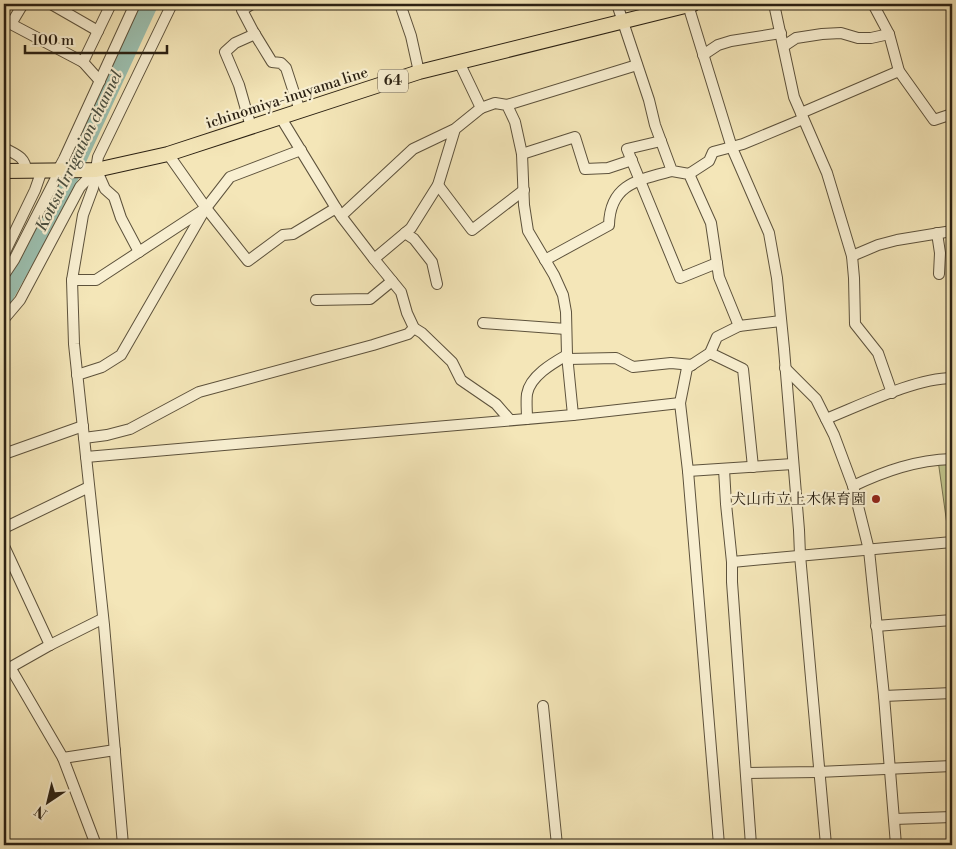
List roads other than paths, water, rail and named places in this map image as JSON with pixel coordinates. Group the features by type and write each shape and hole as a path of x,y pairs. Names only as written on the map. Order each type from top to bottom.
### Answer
{"main road":[{"name":"ichinomiya-inuyama line","path":"4,171 96,170 168,154 419,72 691,4"}],"street":[{"path":"22,4 11,24 83,62 100,81"},
{"path":"52,4 98,31"},
{"path":"83,62 111,4"},
{"path":"4,275 14,260 55,180 135,4"},
{"path":"121,845 115,750 77,375 72,280 84,215 97,162 106,139 172,4"},
{"path":"252,4 242,10 272,62 281,63 286,68 300,111"},
{"path":"617,4 649,100 660,141 672,171"},
{"path":"691,4 703,55 732,148 769,233 777,278 818,772 826,845"},
{"path":"774,4 794,97 827,173 852,256 855,324 878,353 892,393"},
{"path":"873,4 889,34 899,71 934,120 952,114"},
{"path":"405,6 419,72"},
{"path":"703,55 718,45 730,41 781,33"},
{"path":"784,46 796,38 822,34 841,33 858,38 871,38 889,34"},
{"path":"251,128 239,85 225,52 235,43 255,34"},
{"path":"459,62 481,108"},
{"path":"168,154 206,208 248,261 283,235 293,234 339,212 413,149 455,129 481,108 495,102 507,105 637,65"},
{"path":"545,260 609,225 609,213 612,202 618,194 640,180 672,171 689,174 709,161 713,152 732,148 899,71"},
{"path":"507,105 515,122 522,154 528,231 563,295 573,415"},
{"path":"281,118 339,212 374,259 402,292 407,313 414,328 422,333 452,362 461,380 496,404 510,420"},
{"path":"374,259 410,228 438,185 455,129"},
{"path":"522,154 575,137 585,168 608,168 632,160"},
{"path":"660,141 627,149 680,278 717,263"},
{"path":"4,148 24,160 26,170"},
{"path":"77,375 102,367 121,355 206,208 230,177 301,150"},
{"path":"4,254 8,238 35,190 42,170"},
{"path":"96,170 105,189 114,197 121,218 139,252"},
{"path":"4,319 20,300 80,187 96,170"},
{"path":"689,174 710,223 720,277 739,326"},
{"path":"438,185 472,230 524,190"},
{"path":"72,280 96,280 206,208"},
{"path":"852,256 878,245 897,240 952,231"},
{"path":"405,233 414,239 432,262 437,284"},
{"path":"937,233 940,260 939,274"},
{"path":"316,300 370,299 392,281"},
{"path":"719,845 688,471 680,403 687,368 710,353 717,337 739,326 781,321"},
{"path":"483,323 566,329"},
{"path":"84,438 130,429 199,392 373,346 408,334 414,328"},
{"path":"710,353 743,369 753,467"},
{"path":"527,419 527,395 529,388 549,366 568,357 616,358 633,367 671,363 692,365"},
{"path":"785,368 816,399 834,435 853,486 869,550 884,696 896,845"},
{"path":"826,419 892,393 939,378 952,378"},
{"path":"86,457 573,415 680,403"},
{"path":"4,454 83,426"},
{"path":"853,486 904,465 932,459 952,458"},
{"path":"688,471 793,464"},
{"path":"724,469 751,845"},
{"path":"4,528 89,487"},
{"path":"732,562 952,542"},
{"path":"4,546 50,645"},
{"path":"96,845 63,758 7,669 102,619"},
{"path":"876,626 952,620"},
{"path":"884,696 952,693"},
{"path":"544,706 557,845"},
{"path":"63,758 115,750"},
{"path":"747,773 952,766"},
{"path":"894,818 952,817"}],"waterway":[{"name":"Kottsu Irrigation channel","path":"4,297 62,193 149,4"}],"place":[{"name":"犬山市立上木保育園","path":"876,499"}]}
